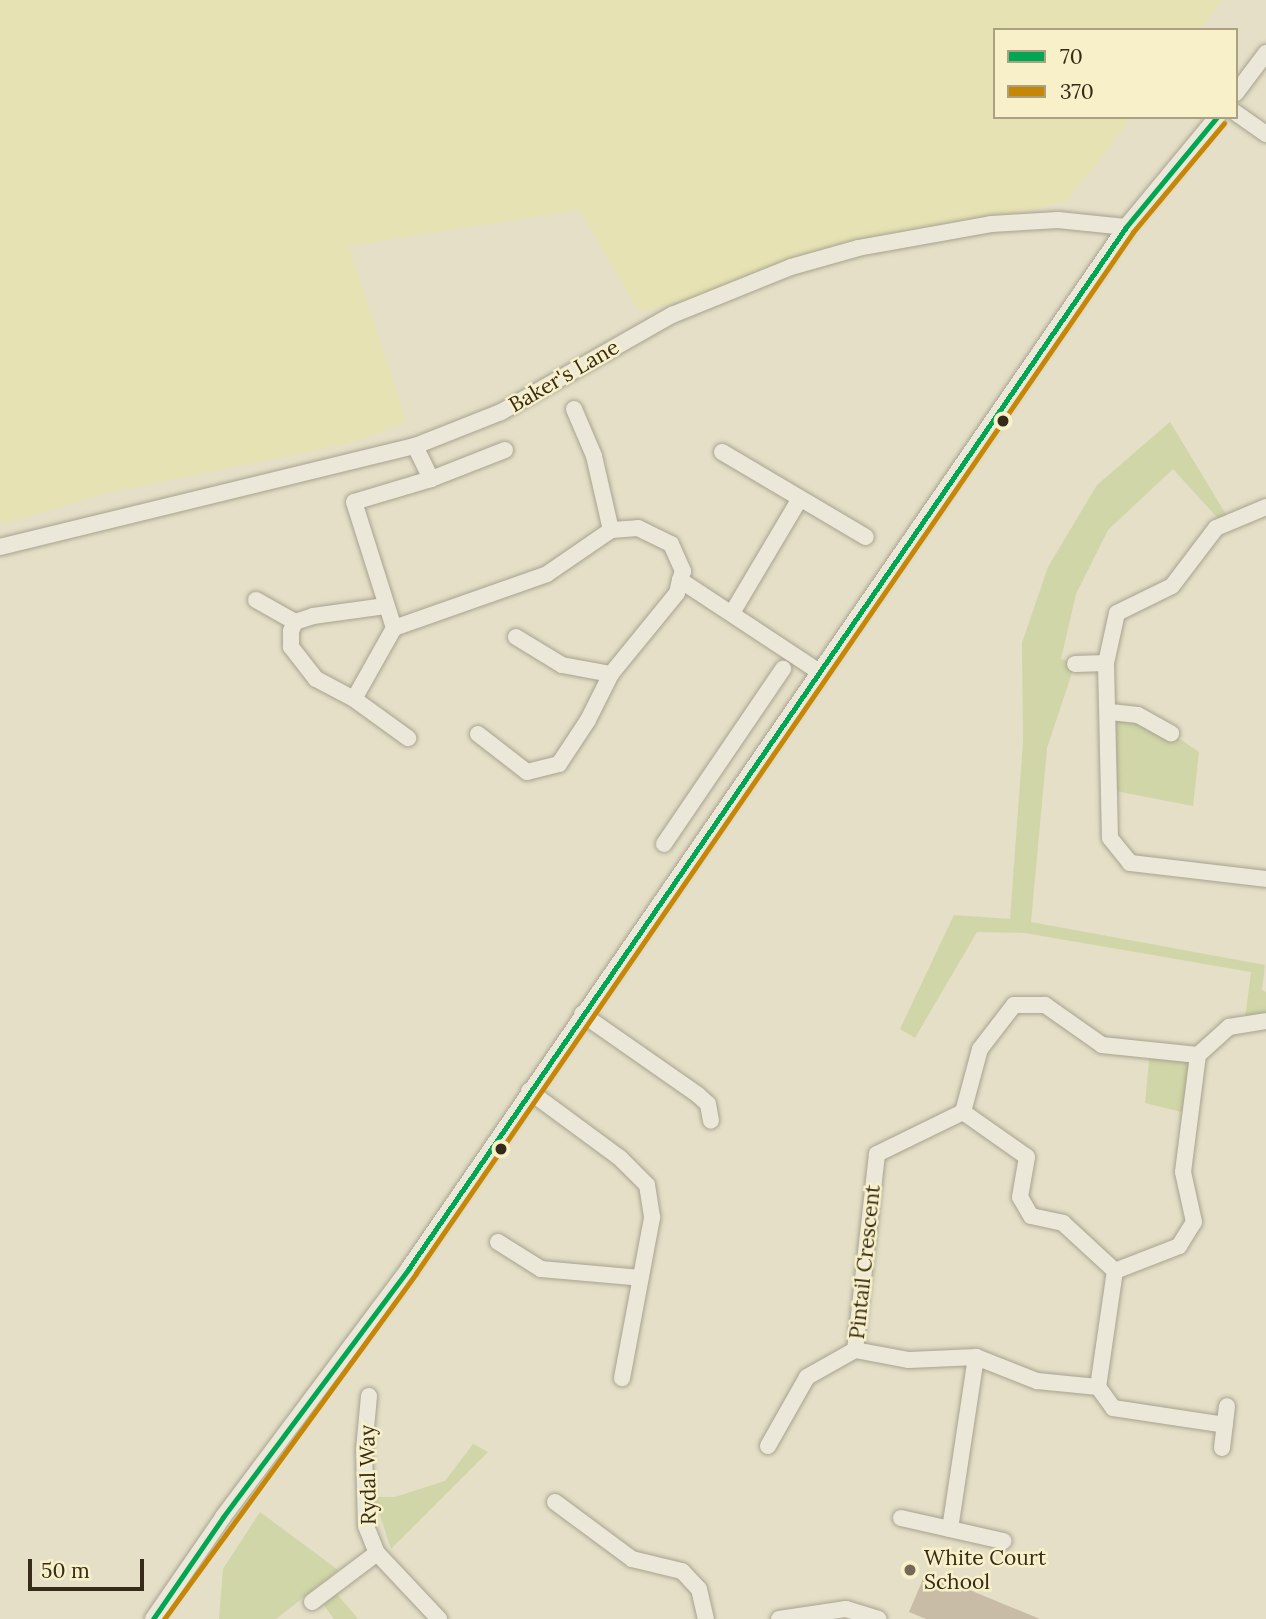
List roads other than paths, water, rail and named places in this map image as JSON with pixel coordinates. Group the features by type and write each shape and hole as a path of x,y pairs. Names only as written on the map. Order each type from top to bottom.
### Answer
{"street":[{"path":"1238,90 1266,53"},
{"path":"1238,114 1266,134"},
{"path":"155,1618 223,1517 409,1268 757,758 1126,227 1215,119"},
{"name":"Baker's Lane","path":"0,547 415,446 500,412 672,316 791,267 858,248 977,226 1058,220 1126,227"},
{"path":"573,409 594,456 611,530"},
{"path":"415,446 431,479"},
{"path":"394,628 354,502 431,479 505,450"},
{"path":"722,452 799,500 866,537"},
{"path":"732,613 799,500"},
{"path":"1266,507 1216,528 1172,586 1117,613 1106,663 1110,712 1110,838 1130,863 1266,879"},
{"path":"354,698 394,628 547,574 611,530 638,527 656,533 671,544 683,570 677,593 611,674 588,720 559,764 527,772 478,734"},
{"path":"680,580 818,671"},
{"path":"256,600 295,622 385,606"},
{"path":"295,622 291,647 316,679 354,698 408,738"},
{"path":"516,637 562,664 611,674"},
{"path":"1075,664 1106,663"},
{"path":"664,844 783,669"},
{"path":"1110,712 1138,715 1171,733"},
{"path":"733,743 757,758"},
{"path":"1115,1271 1063,1223 1031,1216 1020,1197 1027,1157 963,1112 980,1049 1014,1005 1045,1005 1102,1045 1198,1055"},
{"path":"582,1014 698,1095 708,1104 711,1121"},
{"path":"1115,1271 1179,1246 1194,1222 1183,1172 1198,1055 1229,1027 1266,1021"},
{"path":"529,1091 620,1158 647,1185 652,1218 622,1378"},
{"name":"Pintail Crescent","path":"963,1112 877,1154 855,1350 909,1360 976,1357 1037,1381 1098,1387"},
{"path":"498,1242 541,1269 641,1278"},
{"path":"1115,1271 1098,1387 1113,1408 1225,1425"},
{"path":"768,1446 807,1377 855,1350"},
{"path":"950,1529 976,1357"},
{"name":"Rydal Way","path":"369,1396 364,1450 366,1526 377,1553 439,1619"},
{"path":"1222,1448 1227,1406"},
{"path":"555,1502 632,1559 682,1571 699,1589 706,1619"},
{"path":"901,1518 1003,1541"},
{"name":"Rydal Way","path":"312,1602 377,1553"},
{"path":"779,1619 846,1609 879,1619"}],"place":[{"name":"White Court School","path":"910,1570"}]}
